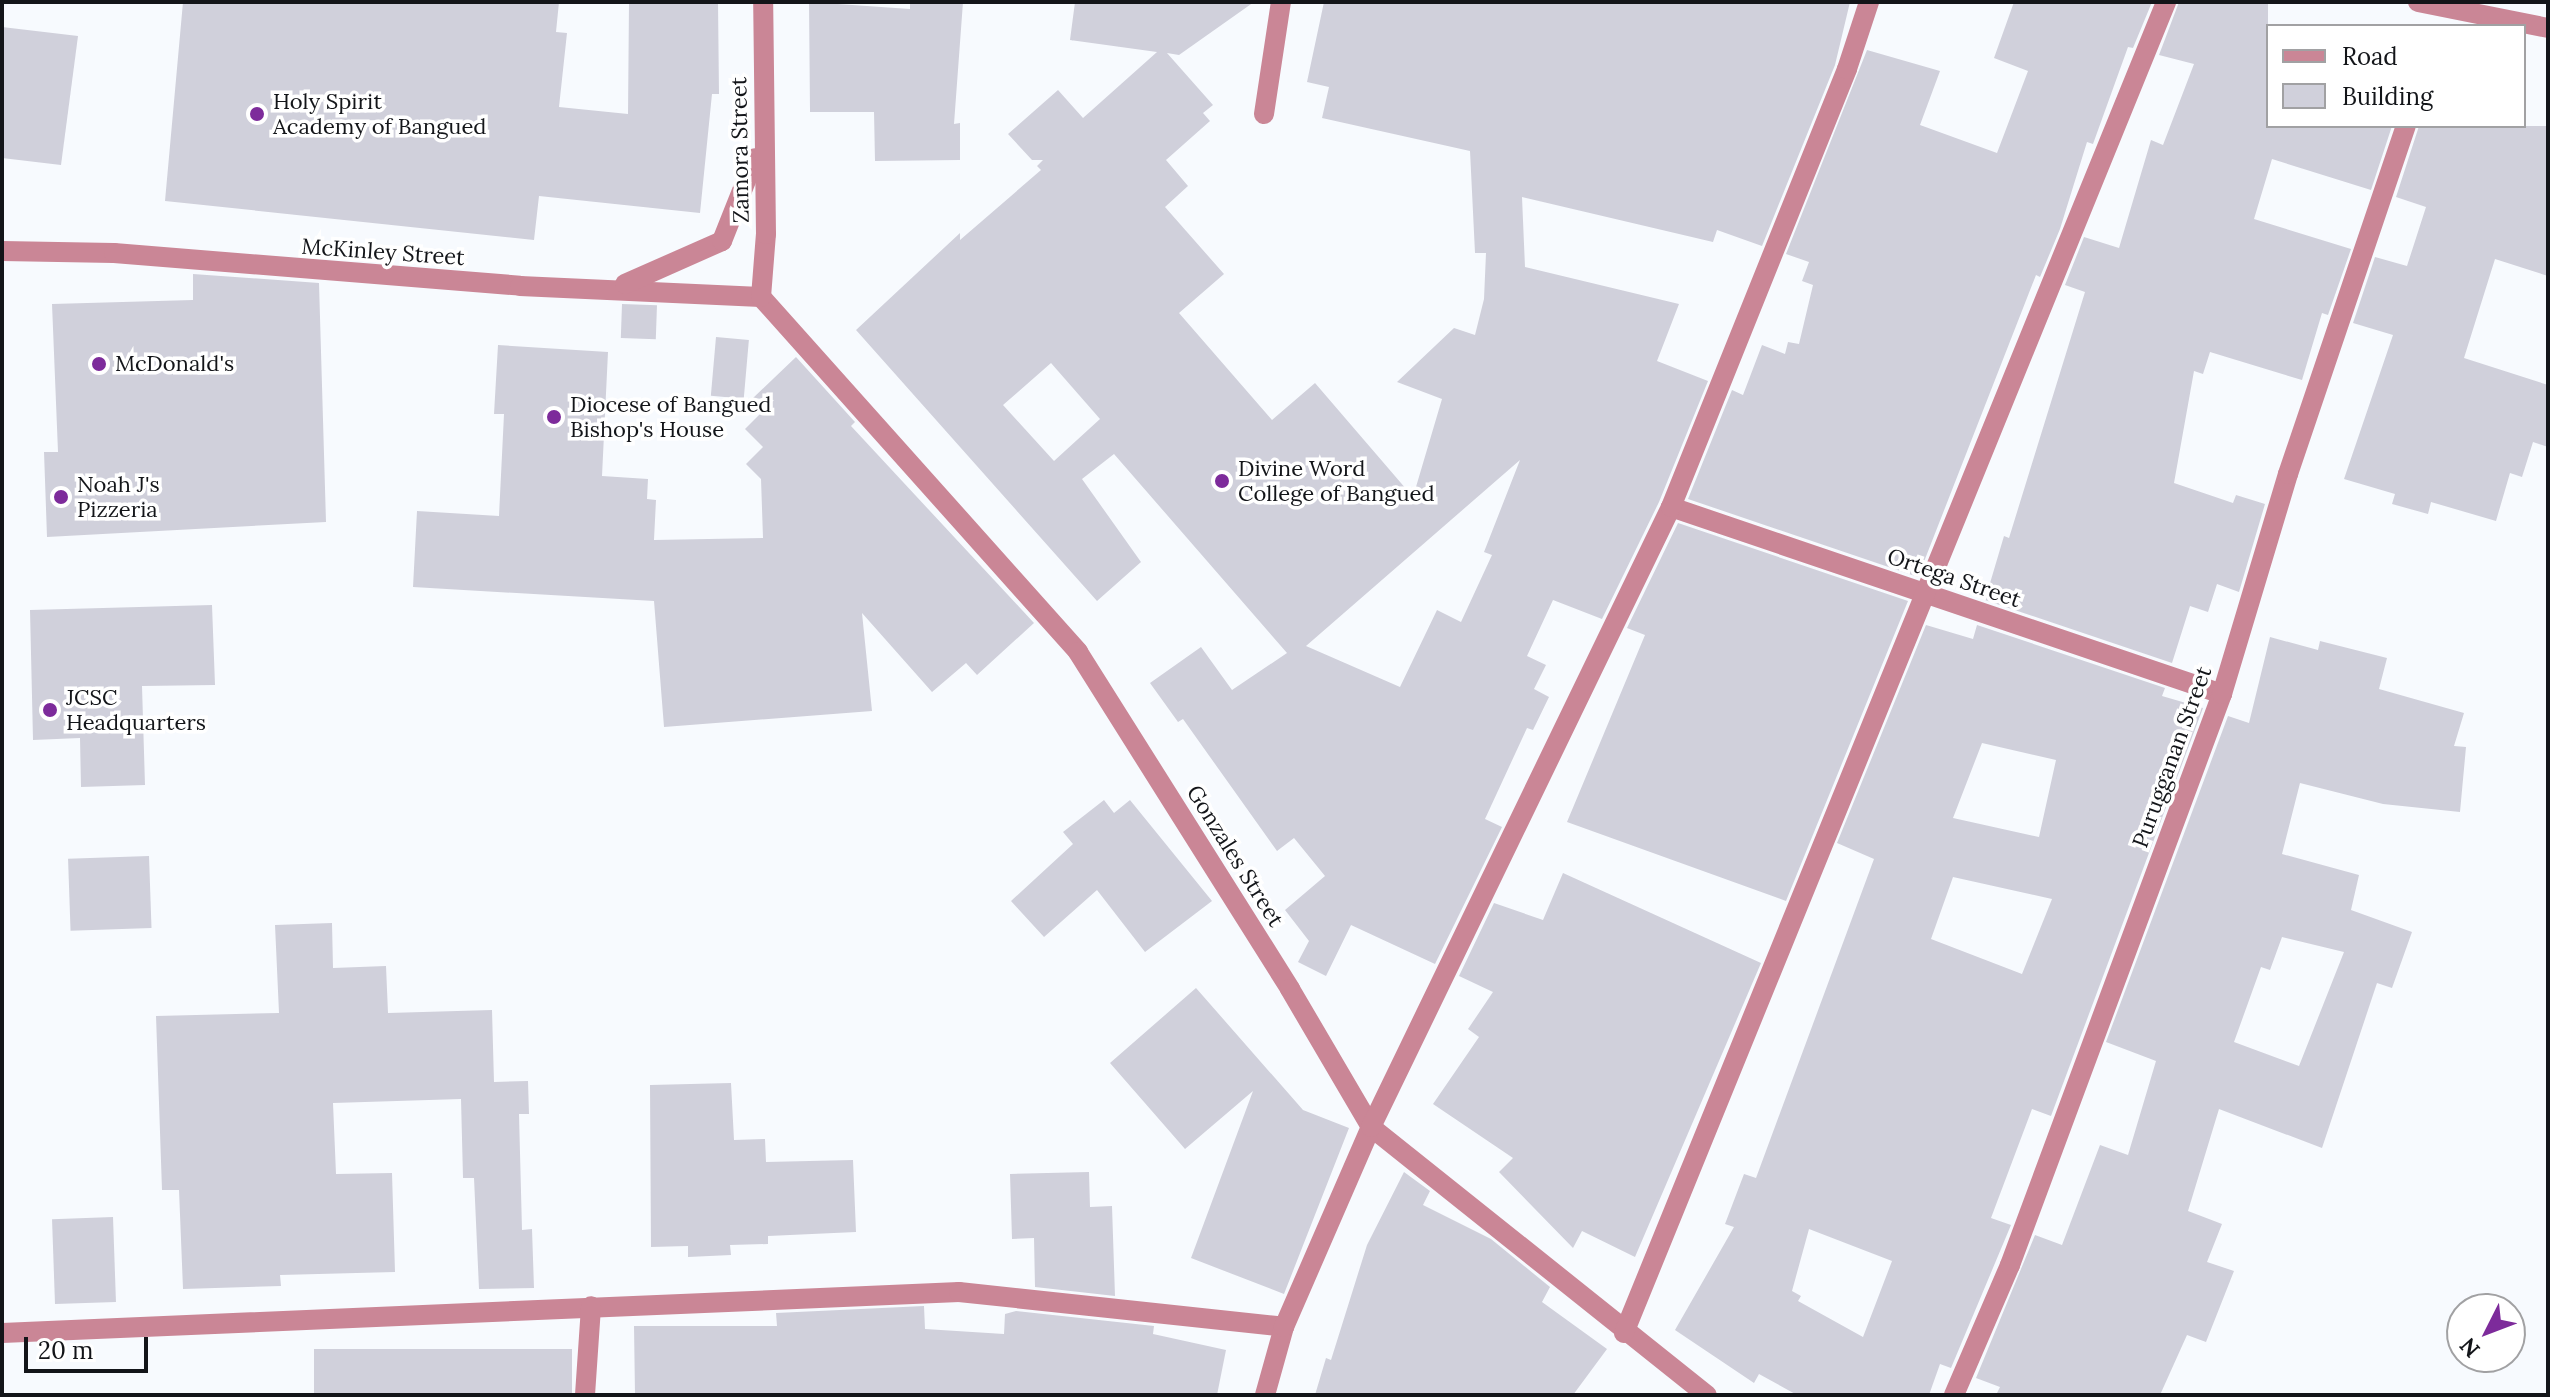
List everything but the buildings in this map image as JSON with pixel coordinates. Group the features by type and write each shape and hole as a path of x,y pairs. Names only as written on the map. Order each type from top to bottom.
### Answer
{"street":[{"name":"Zamora Street","path":"761,297 766,234 761,132 763,2"},
{"path":"1264,114 1281,2"},
{"path":"1265,1395 1284,1327 1371,1127 1671,507 1847,69 1869,2"},
{"path":"1624,1333 2166,2"},
{"path":"2418,2 2443,17 2510,24"},
{"path":"2526,26 2548,28"},
{"name":"Purugganan Street","path":"1954,1395 2016,1250 2222,694 2288,474 2405,128"},
{"path":"617,287 722,241 749,182 761,132"},
{"name":"McKinley Street","path":"2,251 114,253 520,286 617,287 761,297"},
{"name":"Gonzales Street","path":"761,297 1078,652 1290,989 1371,1127 1624,1333 1707,1395"},
{"name":"Ortega Street","path":"1671,507 2222,694"},
{"path":"2,1333 959,1292 1284,1327"},
{"path":"585,1395 591,1306"}],"place":[{"name":"Holy Spirit Academy of Bangued","path":"257,114"},
{"name":"McDonald's","path":"99,364"},
{"name":"Diocese of Bangued Bishop's House","path":"554,417"},
{"name":"Divine Word College of Bangued","path":"1222,481"},
{"name":"Noah J's Pizzeria","path":"61,497"},
{"name":"JCSC Headquarters","path":"50,710"}]}
